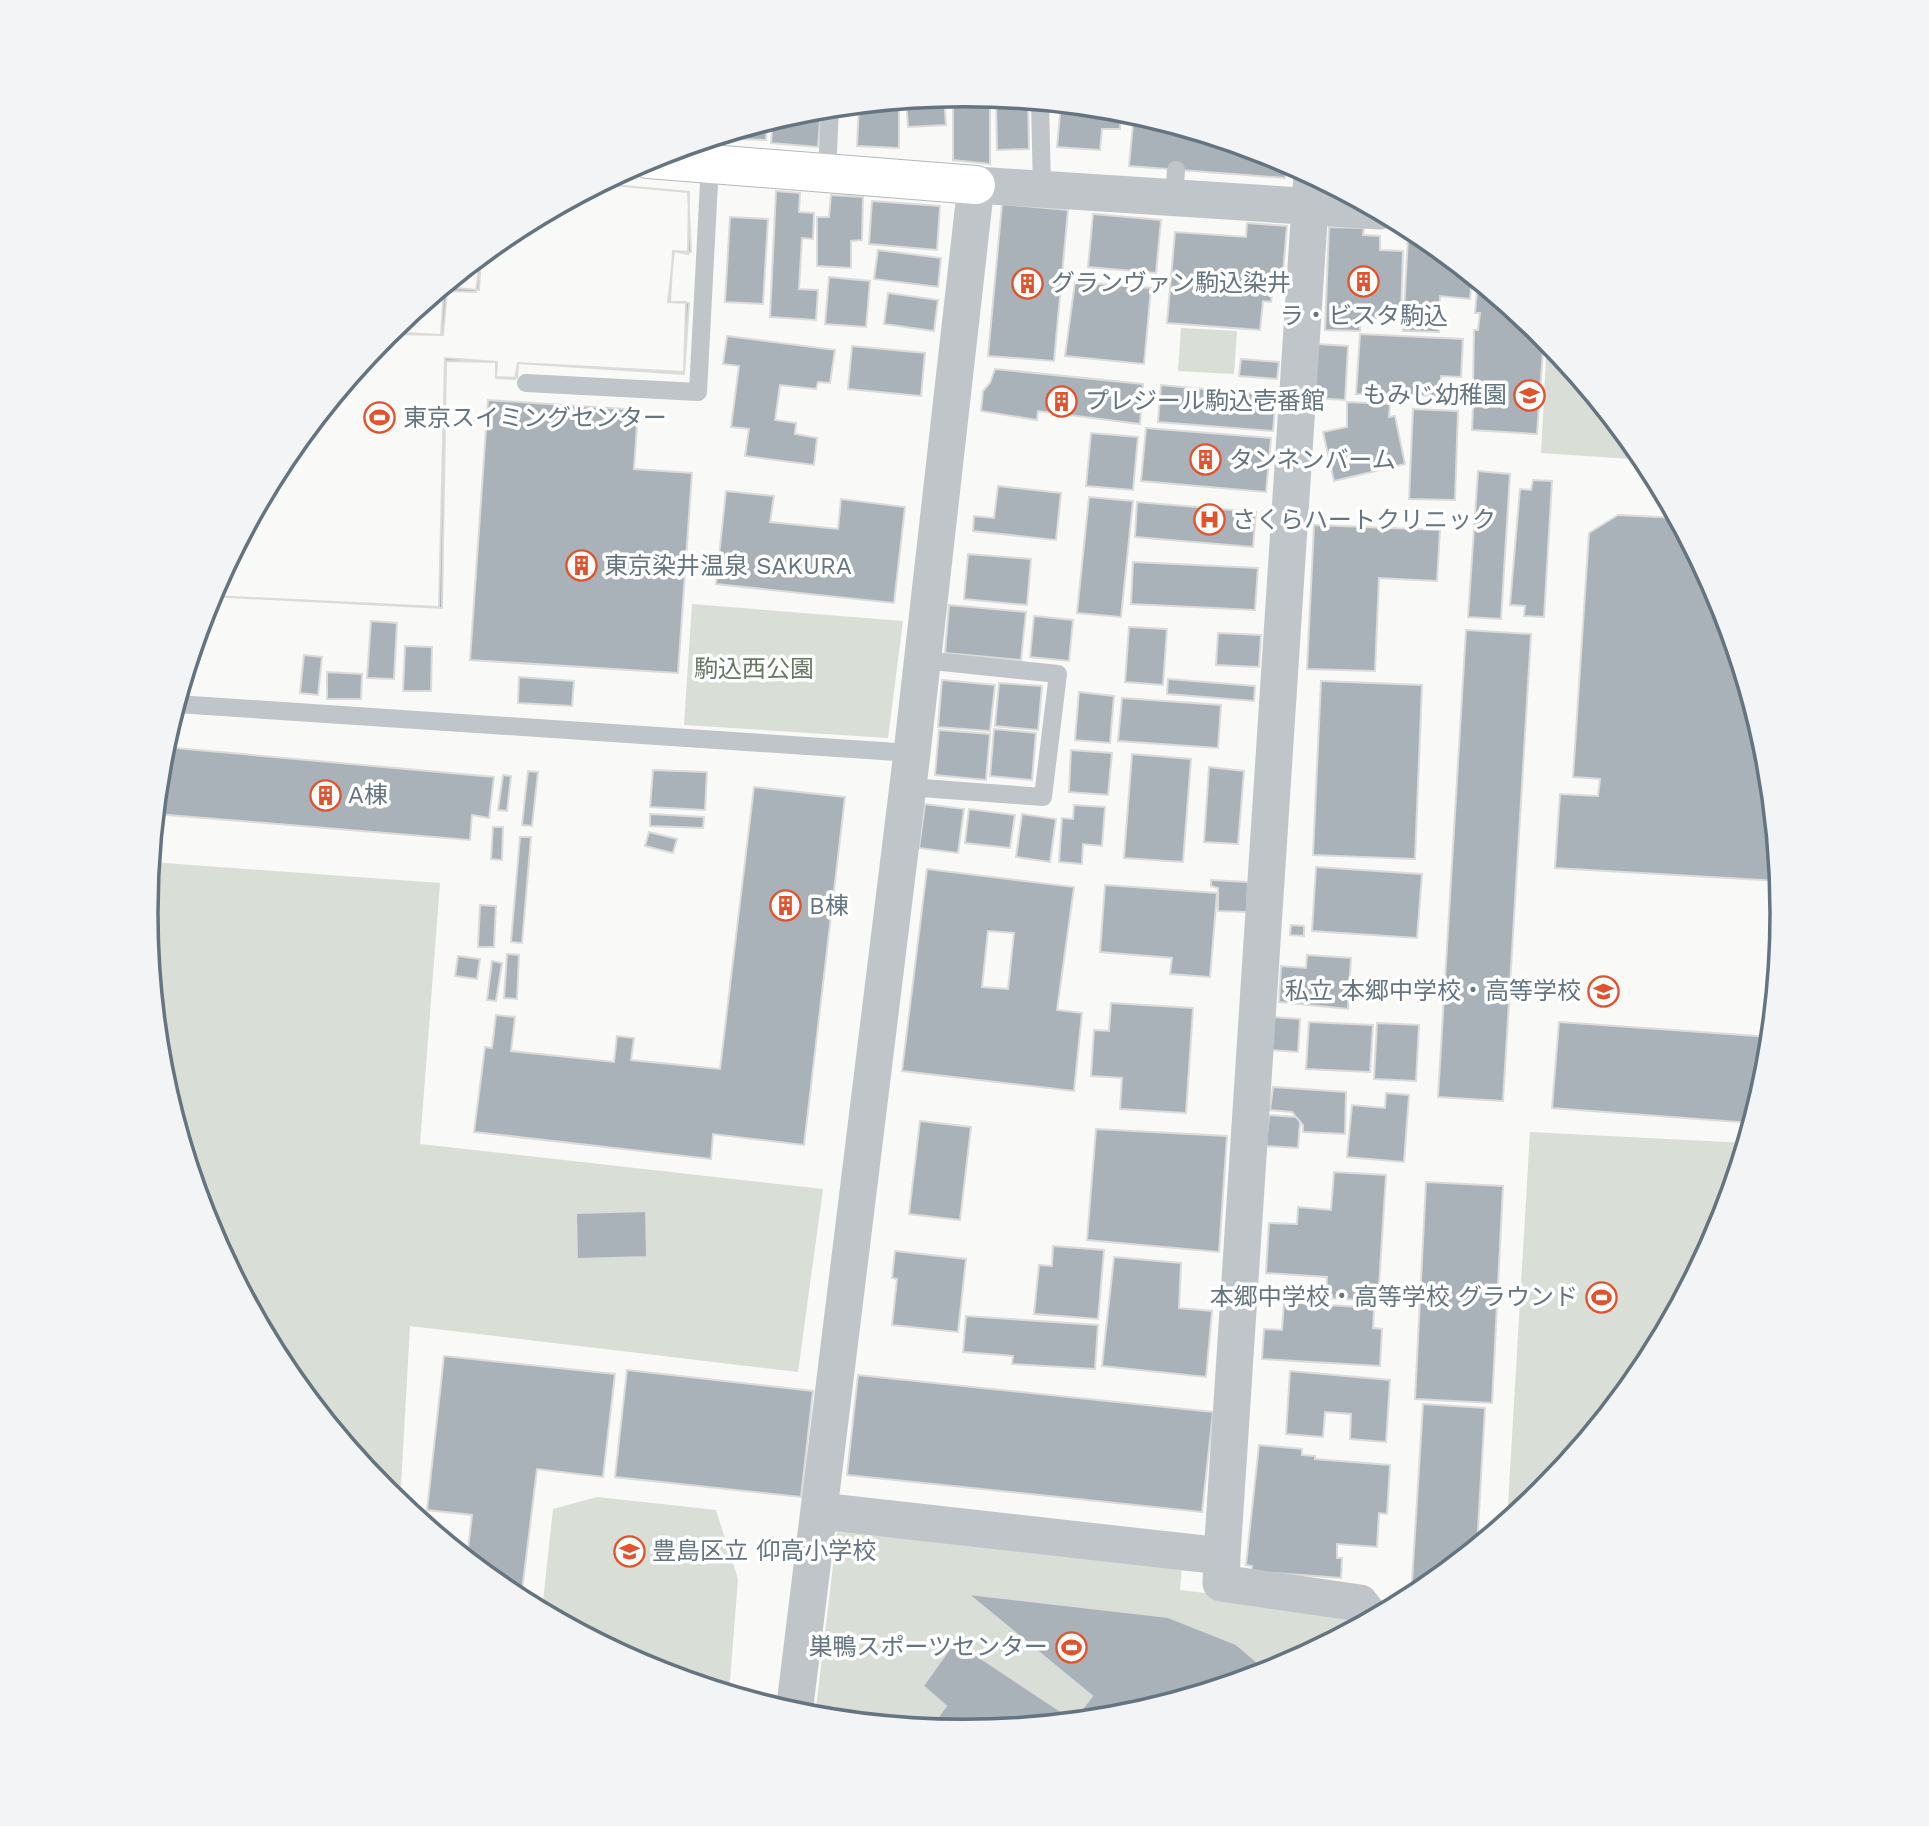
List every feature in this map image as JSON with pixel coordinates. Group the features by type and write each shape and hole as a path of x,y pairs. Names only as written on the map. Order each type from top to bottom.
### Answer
{"street":[{"path":"675,161 1042,189 1175,184 1311,191 1337,199"},
{"path":"796,1701 910,770 975,185"},
{"path":"1311,191 1221,1583 1360,1603 1367,1612"},
{"path":"820,1511 1222,1556"}],"lane":[{"path":"1040,111 1042,189"},
{"path":"827,172 830,118"},
{"path":"526,383 698,392 710,164"},
{"path":"186,705 910,770 1043,797 1058,674 923,660"}],"green space":[{"path":"1181,328 1237,331 1234,374 1178,371"},
{"path":"1546,355 1571,381 1631,459 1541,453"},
{"name":"駒込西公園","path":"692,604 903,621 888,738 684,725"},
{"path":"160,863 440,883 420,1144 823,1189 798,1372 410,1326 401,1489 358,1445 294,1361 241,1270 220,1222 186,1122 165,1018 158,913"},
{"name":"本郷中学校・高等学校 グラウンド","path":"1530,1132 1737,1143 1709,1222 1688,1270 1635,1361 1571,1445 1508,1508"},
{"path":"597,1497 716,1510 738,1579 730,1684 656,1658 608,1636 543,1600 553,1509"},
{"name":"巣鴨スポーツセンター","path":"837,1532 1182,1565 1180,1590 1349,1610 1354,1618 1273,1658 1173,1692 1122,1704 1017,1718 964,1719 912,1718 816,1705"}],"building":[{"path":"945,107 946,125 908,127 907,109"},
{"path":"953,107 990,107 990,164 953,160"},
{"path":"996,108 1028,109 1029,149 997,150"},
{"path":"899,109 899,148 857,146 859,114"},
{"path":"1060,113 1120,122 1120,129 1102,129 1100,150 1057,147"},
{"path":"820,120 818,147 771,143 772,130"},
{"path":"1133,125 1224,150 1286,174 1285,178 1129,166"},
{"path":"766,132 766,140 742,139 756,134"},
{"name":"東京スイミングセンター","path":"618,186 688,192 691,252 674,251 668,302 689,303 684,374 518,363 517,378 496,377 497,362 445,358 439,607 223,597 241,556 294,465 358,381 403,334 443,335 447,296 452,291 476,292 479,270 561,215 608,190"},
{"name":"東京スイミングセンター","path":"618,186 689,192 688,254 673,251 670,302 686,302 684,372 518,363 515,379 496,378 496,362 446,361 442,608 223,597 241,556 294,465 358,381 405,333 441,335 443,298 456,288 479,290 480,269 561,215 608,190"},
{"path":"776,191 800,193 799,212 814,213 813,239 802,238 799,289 818,290 816,320 770,317"},
{"path":"831,195 863,197 862,240 851,241 851,268 817,266 817,217 829,217"},
{"path":"872,201 940,206 937,250 869,244"},
{"name":"グランヴァン駒込染井","path":"1002,204 1068,210 1054,361 988,356"},
{"path":"1093,214 1161,220 1156,273 1088,267"},
{"path":"730,217 768,219 763,304 725,302"},
{"path":"1247,223 1287,226 1282,284 1273,283 1271,302 1263,301 1260,330 1167,323 1175,232 1246,237"},
{"name":"ラ・ビスタ駒込","path":"1329,227 1364,228 1363,235 1380,236 1380,250 1403,251 1401,314 1377,313 1377,318 1360,317 1360,331 1325,330"},
{"path":"1408,240 1471,286 1470,299 1440,296 1439,332 1403,331"},
{"path":"878,250 941,258 938,287 874,279"},
{"path":"829,277 870,281 866,327 825,324"},
{"path":"1075,282 1151,288 1144,364 1065,356"},
{"path":"1477,291 1543,351 1537,434 1472,430 1473,407 1467,406 1468,389 1473,389 1474,330 1478,330 1480,313 1475,313"},
{"path":"888,293 938,300 934,331 884,324"},
{"path":"1360,334 1463,339 1461,377 1441,376 1441,396 1356,394"},
{"path":"727,336 835,350 830,383 818,382 816,389 780,385 775,420 796,423 795,434 817,438 814,465 745,456 749,429 731,427 739,366 723,364"},
{"path":"1317,344 1348,346 1345,400 1313,398"},
{"path":"852,346 925,353 921,396 848,389"},
{"path":"1241,359 1279,362 1277,379 1239,376"},
{"name":"プレジール駒込壱番館","path":"995,369 1143,384 1140,424 1038,411 1037,420 981,411 983,391 990,383"},
{"path":"1161,385 1276,396 1273,431 1158,422"},
{"name":"東京染井温泉 SAKURA","path":"488,400 638,410 634,469 692,473 678,673 470,660"},
{"path":"1347,402 1390,404 1389,417 1395,416 1405,464 1334,481 1323,432 1347,427"},
{"path":"1413,409 1458,411 1455,500 1409,499"},
{"name":"タンネンバーム","path":"1146,428 1271,438 1266,492 1141,481"},
{"path":"1091,433 1138,437 1133,490 1086,486"},
{"path":"1478,471 1510,474 1501,619 1468,617"},
{"path":"1533,480 1552,481 1544,617 1524,616 1525,606 1510,605 1520,489 1531,490"},
{"path":"998,486 1061,493 1056,540 973,531 974,516 994,518"},
{"path":"726,491 774,496 770,522 838,529 841,499 905,507 894,603 716,584"},
{"path":"1089,497 1133,501 1121,617 1077,613"},
{"path":"1137,502 1256,512 1253,547 1135,537"},
{"path":"1618,515 1667,517 1688,556 1728,654 1743,704 1764,808 1770,880 1555,868 1560,794 1598,796 1600,779 1573,777 1589,533"},
{"path":"1314,525 1440,530 1437,581 1379,578 1375,671 1307,669"},
{"path":"968,554 1031,559 1027,605 964,599"},
{"path":"1133,562 1258,568 1255,610 1131,604"},
{"path":"949,605 1026,612 1021,660 945,653"},
{"path":"1034,616 1073,620 1069,661 1030,657"},
{"path":"371,621 397,623 394,679 367,678"},
{"path":"1129,627 1167,629 1163,685 1125,682"},
{"path":"1466,630 1531,634 1503,1101 1438,1097"},
{"path":"1218,633 1261,635 1259,667 1216,665"},
{"path":"405,646 432,647 431,691 403,691"},
{"path":"304,655 322,657 318,695 300,693"},
{"path":"327,672 362,674 361,699 327,699"},
{"path":"519,677 574,681 572,706 518,703"},
{"path":"1168,679 1255,686 1254,701 1167,694"},
{"path":"942,680 995,685 990,731 938,727"},
{"path":"1321,681 1422,685 1415,859 1313,855"},
{"path":"999,683 1042,686 1038,730 995,726"},
{"path":"1079,692 1114,696 1110,743 1075,740"},
{"path":"1122,698 1221,705 1218,748 1118,741"},
{"path":"994,729 1036,733 1032,780 990,776"},
{"path":"939,730 990,734 986,780 935,775"},
{"name":"A棟","path":"176,748 494,777 489,818 472,815 470,840 164,815"},
{"path":"1071,750 1112,753 1108,795 1069,792"},
{"path":"1132,754 1191,759 1183,862 1124,858"},
{"path":"1209,767 1244,771 1238,844 1204,842"},
{"path":"653,770 707,772 705,810 650,807"},
{"path":"528,771 538,772 532,826 522,825"},
{"path":"503,775 511,776 507,811 498,810"},
{"name":"B棟","path":"754,787 845,797 804,1145 713,1134 711,1159 474,1132 485,1047 492,1048 496,1015 515,1017 511,1051 614,1062 617,1036 634,1038 631,1060 720,1069"},
{"path":"925,804 964,809 958,853 919,848"},
{"path":"1074,805 1105,807 1102,846 1083,844 1082,864 1059,862 1062,818 1073,819"},
{"path":"969,809 1015,815 1010,848 965,843"},
{"path":"650,814 704,817 703,828 650,826"},
{"path":"1022,814 1056,819 1050,862 1016,857"},
{"path":"493,827 503,827 502,860 491,859"},
{"path":"649,832 677,839 673,853 645,846"},
{"path":"520,837 531,837 522,943 511,942"},
{"path":"1316,867 1422,874 1417,938 1312,931"},
{"path":"927,869 1074,887 1057,1010 1082,1013 1074,1091 902,1071","holes":["988,931 1014,933 1008,989 982,987"]},
{"path":"1211,880 1248,882 1247,912 1218,911 1218,888 1211,886"},
{"path":"1105,885 1217,893 1210,977 1170,974 1172,958 1100,952"},
{"path":"480,905 496,906 494,947 478,947"},
{"path":"1291,925 1304,926 1304,936 1290,935"},
{"path":"507,954 519,955 517,999 504,998"},
{"path":"1307,955 1351,958 1348,1009 1279,1002 1281,966 1306,968"},
{"path":"458,956 480,959 477,979 455,976"},
{"path":"492,961 502,963 496,1001 487,1000"},
{"path":"1111,1003 1193,1008 1186,1113 1120,1109 1122,1078 1091,1076 1094,1030 1109,1031"},
{"path":"1273,1017 1300,1019 1298,1052 1271,1050"},
{"path":"1309,1022 1373,1025 1370,1072 1306,1069"},
{"path":"1559,1022 1761,1036 1743,1122 1552,1108"},
{"path":"1377,1023 1419,1025 1416,1081 1374,1079"},
{"path":"1273,1087 1346,1092 1345,1134 1303,1132 1303,1125 1292,1112 1270,1110"},
{"path":"1386,1093 1409,1095 1404,1162 1347,1157 1352,1105 1385,1108"},
{"path":"1269,1115 1296,1117 1300,1122 1298,1148 1266,1146"},
{"path":"920,1121 971,1127 960,1220 909,1214"},
{"path":"1096,1129 1227,1136 1219,1252 1087,1240"},
{"path":"1334,1172 1386,1175 1378,1301 1326,1298 1327,1277 1266,1273 1269,1223 1297,1224 1298,1207 1331,1210"},
{"path":"1426,1182 1503,1186 1492,1403 1415,1399"},
{"path":"646,1211 647,1257 577,1259 576,1213"},
{"path":"1053,1246 1104,1250 1098,1319 1034,1314 1039,1265 1052,1266"},
{"path":"895,1251 966,1259 958,1332 892,1325 897,1279 892,1278"},
{"path":"1114,1257 1181,1263 1179,1308 1212,1311 1206,1377 1102,1366"},
{"path":"1284,1302 1374,1308 1373,1328 1382,1329 1380,1366 1262,1359 1264,1329 1282,1330"},
{"path":"966,1316 1098,1325 1095,1369 1012,1364 1013,1356 963,1352"},
{"path":"444,1356 615,1374 603,1477 537,1469 523,1587 468,1548 472,1515 427,1510"},
{"path":"627,1370 813,1391 801,1497 615,1477"},
{"path":"1290,1371 1390,1380 1386,1442 1350,1439 1351,1414 1325,1412 1323,1437 1286,1434"},
{"path":"858,1375 1213,1412 1202,1512 847,1475"},
{"path":"1423,1404 1485,1408 1478,1534 1412,1583"},
{"path":"1259,1445 1302,1449 1302,1455 1315,1456 1315,1459 1390,1465 1387,1514 1379,1513 1377,1547 1337,1544 1337,1558 1342,1558 1341,1578 1275,1573 1251,1575 1252,1566 1246,1565"},
{"path":"968,1594 1168,1617 1236,1644 1259,1663 1173,1692 1081,1710 1092,1696"},
{"path":"955,1641 1063,1713 1017,1718 937,1718 946,1706 923,1686"}],"place":[{"name":"ラ・ビスタ駒込","path":"1364,282"},
{"name":"グランヴァン駒込染井","path":"1028,283"},
{"name":"もみじ幼稚園","path":"1530,395"},
{"name":"プレジール駒込壱番館","path":"1062,401"},
{"name":"東京スイミングセンター","path":"380,418"},
{"name":"タンネンバーム","path":"1206,460"},
{"name":"さくらハートクリニック","path":"1209,520"},
{"name":"東京染井温泉 SAKURA","path":"581,566"},
{"name":"A棟","path":"325,795"},
{"name":"B棟","path":"786,906"},
{"name":"私立 本郷中学校・高等学校","path":"1604,991"},
{"name":"本郷中学校・高等学校 グラウンド","path":"1601,1297"},
{"name":"豊島区立 仰高小学校","path":"629,1551"},
{"name":"巣鴨スポーツセンター","path":"1071,1647"}]}
